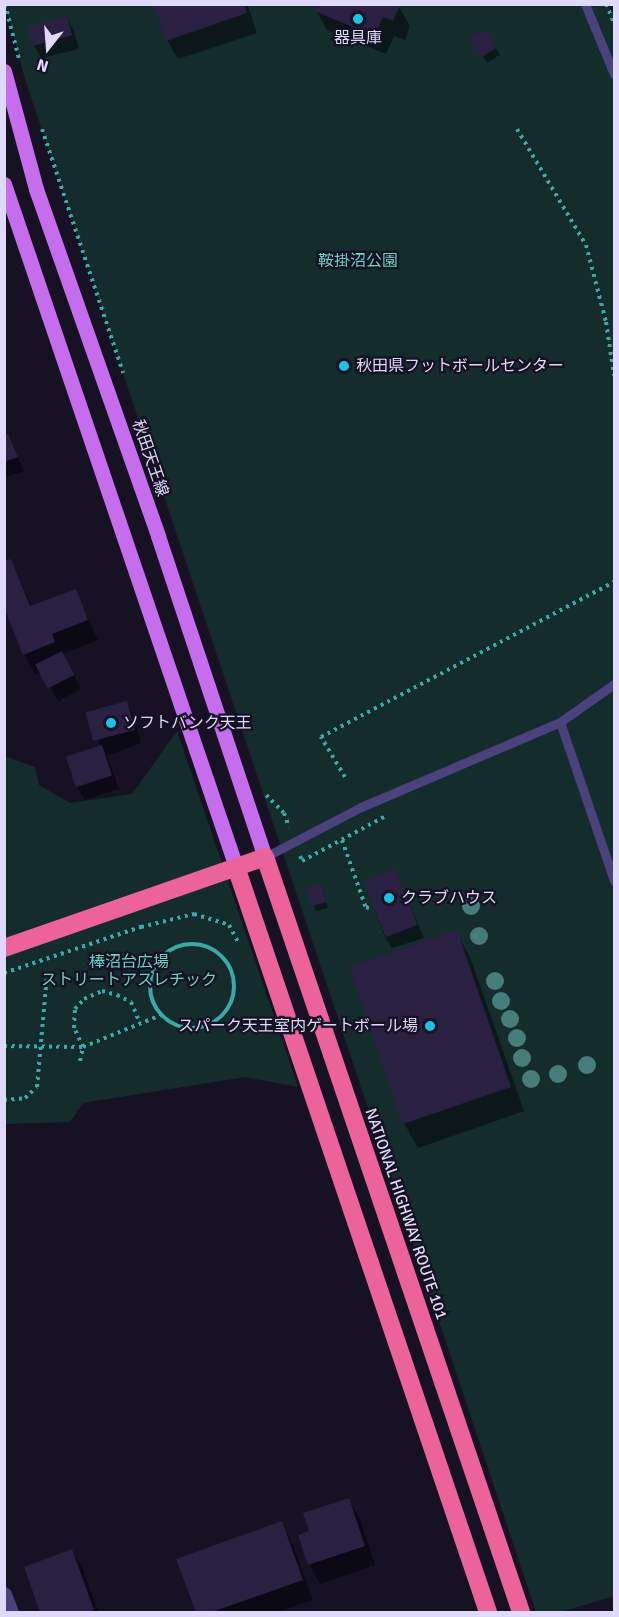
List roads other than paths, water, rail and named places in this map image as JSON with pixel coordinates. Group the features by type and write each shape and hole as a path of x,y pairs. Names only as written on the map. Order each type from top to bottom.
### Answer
{"highway":[{"path":"4,948 265,857"},
{"name":"NATIONAL HIGHWAY ROUTE 101","path":"265,857 521,1612"},
{"path":"236,867 488,1612"}],"main road":[{"name":"秋田天王線","path":"4,71 36,189 158,536 265,857"},
{"path":"4,184 236,867"}],"street":[{"path":"4,1594 11,1612"}],"lane":[{"path":"585,4 615,74"},
{"path":"265,857 361,807 560,722 615,684"},
{"path":"560,722 615,881"}],"place":[{"name":"器具庫","path":"358,19"},
{"name":"秋田県フットボールセンター","path":"344,366"},
{"name":"ソフトバンク天王","path":"111,723"},
{"name":"クラブハウス","path":"389,898"},
{"name":"スパーク天王室内ゲートボール場","path":"430,1026"}],"park label":[{"name":"鞍掛沼公園","path":"358,261"},
{"name":"棒沼台広場 ストリートアスレチック","path":"129,971"}]}
